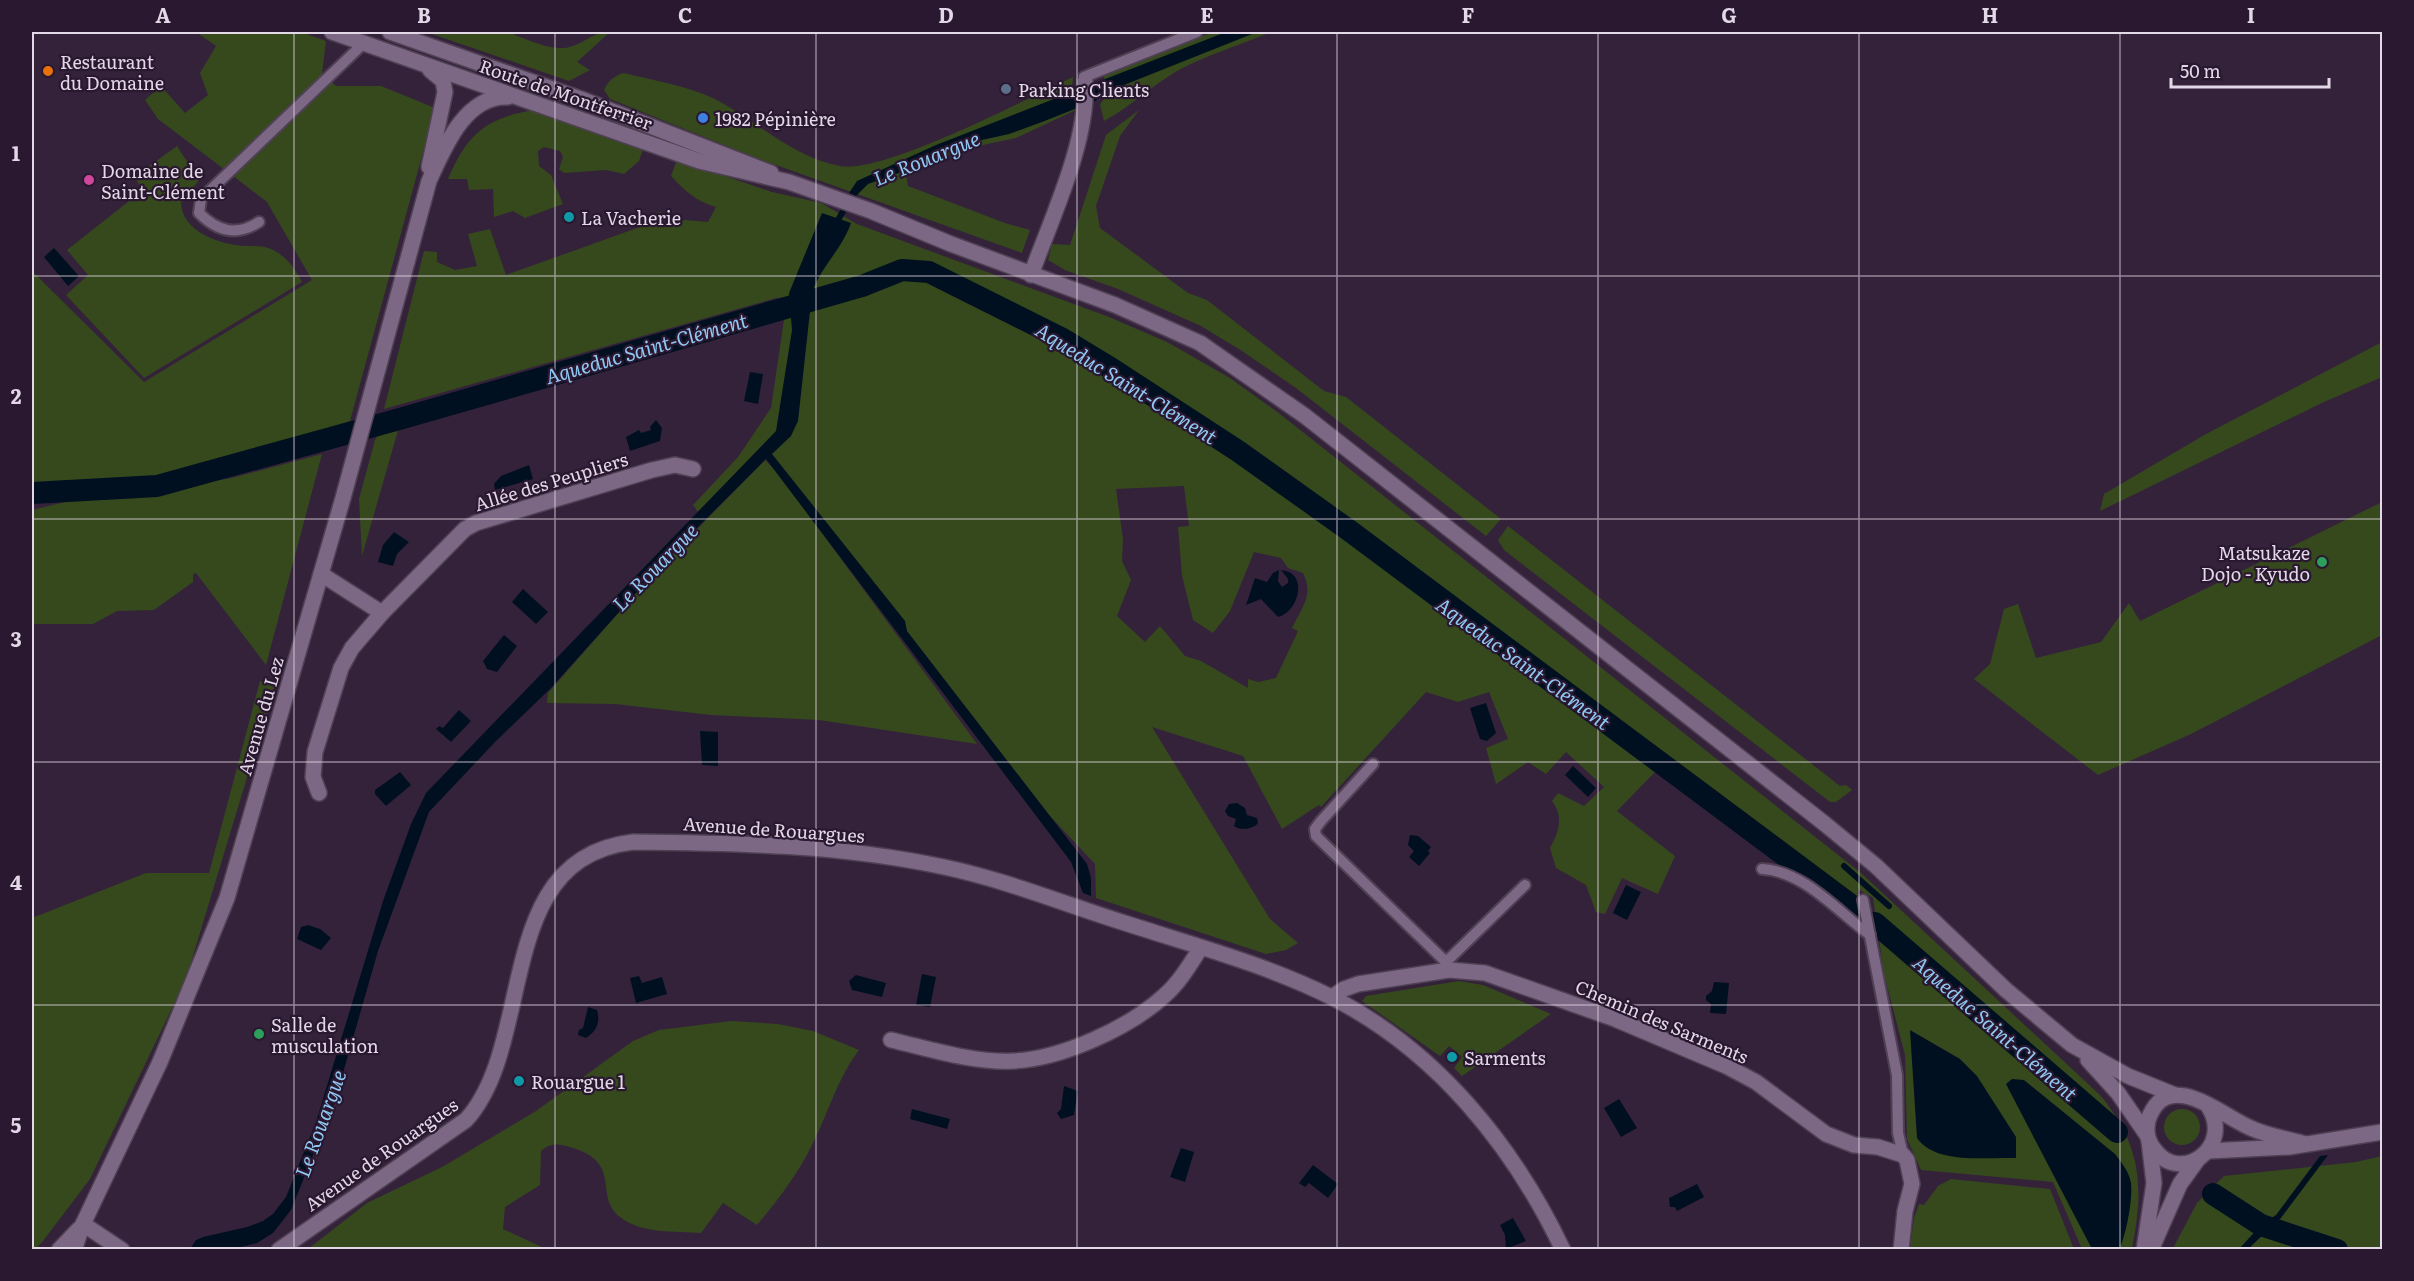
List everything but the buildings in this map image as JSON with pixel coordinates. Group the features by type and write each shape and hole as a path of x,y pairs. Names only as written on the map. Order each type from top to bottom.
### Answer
{"street":[{"name":"Route de Montferrier","path":"333,32 459,78 480,78 514,97 726,169 789,182"},
{"name":"Route de Montferrier","path":"390,32 541,85 736,158 789,182 871,211 1031,275 1115,305 1200,343 1277,394 1654,688 1876,866 2006,990 2080,1051"},
{"path":"464,57 477,65 480,78 527,88 541,85"},
{"name":"Avenue du Lez","path":"74,1250 83,1224 160,1062 228,898 321,574 423,199 443,107 443,81 421,64"},
{"name":"Avenue du Lez","path":"443,107 459,78"},
{"name":"Avenue du Lez","path":"464,120 480,78"},
{"path":"1031,275 1081,133 1087,105 1085,82"},
{"name":"Avenue du Lez","path":"423,199 442,153 464,120 489,99 514,97"},
{"name":"Allée des Peupliers","path":"319,793 313,777 315,752 341,668 352,648 382,613 465,529 477,523 652,470 675,465 693,470"},
{"path":"321,574 382,613"},
{"name":"Avenue de Rouargues","path":"279,1250 466,1120 478,1107 489,1089 501,1053 524,952 539,909 563,876 587,858 607,848 633,842 777,845 838,849 921,863 995,880 1200,949 1271,970 1332,998 1395,1039 1446,1080 1490,1128 1541,1204 1563,1250"},
{"path":"891,1040 983,1059 1014,1061 1052,1053 1096,1039 1147,1009 1164,996 1185,974 1200,949"},
{"name":"Chemin des Sarments","path":"1332,998 1344,989 1358,984 1448,966 1485,973 1615,1019 1691,1050 1756,1082 1826,1134 1854,1145 1878,1147 1903,1155"},
{"path":"2080,1051 2128,1076 2175,1095 2190,1095 2254,1130 2306,1144"},
{"path":"2080,1051 2118,1093 2156,1153 2167,1160 2186,1163 2203,1155 2268,1149 2382,1132"},
{"path":"2144,1250 2154,1183 2147,1122 2155,1106 2175,1095"},
{"path":"2151,1250 2181,1184 2215,1139 2216,1125 2208,1106"},
{"path":"1901,1250 1905,1210 1912,1190 1911,1172 1903,1155"},
{"path":"83,1224 119,1249"},
{"name":"Avenue du Lez","path":"59,1250 83,1224"}],"lane":[{"path":"1085,82 1084,77 1197,32"},
{"path":"259,222 248,229 229,232 212,226 200,213 201,199 364,43"},
{"path":"1373,764 1321,820 1316,829 1316,836 1448,966 1525,885"},
{"path":"1762,869 1779,870 1843,911 1870,936"},
{"path":"1863,900 1897,1075 1898,1133 1903,1155"}],"green space":[{"path":"487,30 505,32 545,46 567,48 597,34 610,32 577,62 590,70 569,81 426,32"},
{"path":"196,32 301,32 326,41 322,74 336,86 381,86 435,108 350,421 227,461 161,475 126,481 40,484 32,488 32,271 144,382 312,280 267,202 158,119 145,100 161,86 185,113 208,95 200,73 216,46"},
{"path":"1213,32 1271,32 1188,65 1104,121 1100,104 1106,97 1104,75"},
{"path":"623,73 705,94 806,155 840,166 861,165 888,159 921,147 1073,77 1072,87 1078,109 1016,138 959,150 906,175 908,186 1005,223 1030,230 1022,253 759,159 610,99 604,90 612,79"},
{"path":"534,110 643,149 639,161 624,174 606,170 564,173 559,169 563,157 560,151 544,147 538,151 539,166 551,175 563,204 525,218 513,211 494,217 493,189 469,190 467,179 448,179 463,150 480,131 503,118"},
{"path":"1139,110 1120,136 1096,206 1100,228 1188,293 1207,300 1324,391 1346,397 1501,519 1486,536 1296,388 1242,351 1201,326 1118,289 1065,270 1048,260 1052,244 1070,245 1106,135"},
{"path":"177,146 199,180 181,203 188,221 213,239 234,245 261,246 271,249 289,263 302,282 144,378 66,295 88,275 67,250 143,190 134,177"},
{"path":"677,160 772,192 821,203 857,224 1109,317 1167,342 1230,378 1280,414 1861,873 2100,1095 2124,1132 2132,1150 2136,1168 2138,1206 2132,1249 2082,1249 2053,1182 1921,1170 1907,1139 1905,1055 1884,974 1873,898 1858,889 1857,912 1705,795 1658,769 1617,811 1675,856 1658,894 1622,878 1605,914 1596,912 1586,885 1556,868 1550,848 1558,830 1559,819 1552,801 1558,793 1584,806 1604,787 1566,752 1546,774 1528,762 1496,784 1486,748 1508,739 1489,692 1458,702 1426,692 1321,807 1319,805 1282,829 1243,756 1152,727 1270,919 1298,943 1286,950 1266,954 1096,898 1095,864 1049,815 769,454 794,425 807,296 776,298 384,409 424,251 437,252 437,262 455,270 477,266 468,234 490,229 506,275 654,222 653,214 661,212 666,226 685,220 708,222 716,207 691,195 671,176","holes":["1184,486 1189,526 1178,527 1182,576 1193,620 1213,633 1230,611 1254,552 1281,558 1288,568 1303,573 1307,595 1292,628 1298,631 1276,678 1258,682 1248,679 1248,688 1201,661 1185,656 1160,626 1145,642 1117,616 1131,580 1122,561 1123,539 1116,489"]},
{"path":"783,302 785,315 399,427 362,556 359,499 375,440 388,417"},
{"path":"790,304 793,326 792,347 777,431 698,512 693,505 738,457 771,408 786,306"},
{"path":"2382,342 2382,377 2324,402 2100,511 2104,494 2206,434"},
{"path":"322,454 266,665 196,573 193,574 193,582 154,610 117,611 93,624 32,624 32,510 94,495 142,496 172,487 232,478"},
{"path":"765,460 777,472 977,744 819,720 711,715 615,704 547,703 548,693 650,577"},
{"path":"2382,502 2382,635 2191,734 2098,775 1974,679 1990,664 2004,609 2018,604 2036,658 2101,642 2129,603 2140,621"},
{"path":"1508,526 1840,786 1846,785 1852,790 1836,802 1830,802 1504,550 1498,540"},
{"path":"260,681 275,685 186,979 90,1179 43,1241 32,1250 32,918 146,873 209,873"},
{"path":"1459,981 1483,985 1551,1014 1462,1076 1454,1068 1462,1057 1449,1046 1440,1056 1362,1001 1366,996"},
{"path":"731,1021 778,1024 813,1031 859,1050 833,1097 806,1156 780,1196 757,1225 723,1203 701,1233 659,1231 628,1222 612,1208 602,1169 596,1160 584,1152 556,1144 541,1151 540,1185 505,1207 503,1229 546,1249 308,1249 367,1203 444,1166 536,1111 633,1041 659,1030"},
{"path":"2182,1109 2195,1114 2200,1127 2195,1140 2182,1145 2169,1140 2164,1127 2169,1114"},
{"path":"2382,1156 2382,1249 2172,1250 2197,1203 2224,1176 2356,1162"},
{"path":"1951,1179 2050,1189 2074,1249 1910,1249 1914,1218 1919,1204 1924,1205 1938,1186"}],"water":[{"path":"1226,32 1257,32 1109,91 1095,101 1042,122 1009,134 964,144 868,184 856,196 849,193 857,181 936,145"},
{"path":"822,213 851,223 812,293 798,421 791,436 772,454 905,621 907,631 1087,864 1091,878 1091,896 1083,893 1071,862 766,459 672,553 550,689 496,741 429,812 378,951 335,1101 291,1210 273,1233 257,1243 233,1249 190,1249 196,1240 203,1237 263,1221 273,1214 286,1197 316,1122 383,901 411,824 426,793 776,431 792,330 789,293"},
{"path":"54,248 79,276 68,286 44,257"},
{"path":"750,372 763,374 758,404 744,401"},
{"path":"656,420 662,428 660,441 630,451 626,437 639,430 641,433 651,430 650,427"},
{"path":"529,465 533,479 495,490 494,484 501,476"},
{"path":"394,532 409,542 397,554 393,566 378,562 383,545"},
{"path":"1279,570 1278,581 1282,587 1288,583 1288,579 1281,570 1290,572 1298,584 1296,600 1291,608 1278,617 1261,599 1246,605 1255,578 1267,582 1273,573"},
{"path":"523,589 548,612 536,624 512,602"},
{"path":"504,635 517,646 497,672 487,669 483,661"},
{"path":"1486,703 1496,733 1487,741 1480,739 1470,708"},
{"path":"459,710 471,721 451,742 436,729 439,726 443,728"},
{"path":"700,731 718,732 718,766 702,765"},
{"path":"1573,766 1596,788 1588,797 1565,775"},
{"path":"400,772 411,785 386,806 375,794 375,790"},
{"path":"1237,803 1245,808 1247,815 1257,818 1256,825 1243,829 1234,826 1236,819 1228,816 1225,811 1229,804"},
{"path":"1410,835 1418,836 1431,847 1428,851 1430,853 1419,866 1409,857 1414,851 1408,845"},
{"path":"1626,885 1641,892 1627,920 1613,913"},
{"path":"308,925 320,929 331,938 321,950 297,939 301,927"},
{"path":"922,974 936,977 930,1007 916,1005"},
{"path":"856,975 886,983 882,997 852,990 849,981"},
{"path":"639,976 642,983 662,977 667,994 636,1003 630,978"},
{"path":"1714,982 1729,983 1726,1014 1710,1013 1711,1004 1706,1000 1706,996 1712,991"},
{"path":"588,1007 597,1010 598,1023 595,1030 586,1038 578,1035 579,1030 583,1028"},
{"path":"1910,1030 1960,1059 1977,1076 2016,1137 2016,1158 1949,1156 1925,1147 1917,1138"},
{"path":"2012,1079 2024,1080 2115,1154 2125,1168 2131,1183 2131,1198 2119,1249 2092,1249 2006,1084"},
{"path":"1064,1086 1078,1091 1074,1115 1061,1119 1057,1113 1061,1109"},
{"path":"1619,1099 1637,1128 1621,1137 1604,1108"},
{"path":"912,1109 950,1119 947,1129 910,1119"},
{"path":"1181,1148 1194,1152 1185,1182 1170,1177"},
{"path":"2328,1155 2281,1218 2248,1249 2239,1249 2261,1225 2276,1215 2320,1156"},
{"path":"1313,1165 1338,1184 1328,1198 1309,1183 1305,1187 1299,1183"},
{"path":"1697,1184 1704,1197 1677,1211 1675,1207 1670,1207 1669,1198"},
{"path":"1513,1218 1526,1241 1506,1249 1505,1235 1500,1225"}],"waterway":[{"name":"Le Rouargue","path":"835,225 848,203"},
{"name":"Aqueduc Saint-Clément","path":"32,493 157,486 862,286 902,270 929,272 1061,338 1238,451 1350,531 1859,911"},
{"path":"1844,866 1889,906"},
{"name":"Aqueduc Saint-Clément","path":"1875,923 2117,1132"},
{"name":"Aqueduc Saint-Clément","path":"2213,1194 2261,1225 2337,1250"}],"place":[{"name":"Restaurant du Domaine","path":"48,71"},
{"name":"Parking Clients","path":"1006,89"},
{"name":"1982 Pépinière","path":"703,118"},
{"name":"Domaine de Saint-Clément","path":"89,180"},
{"name":"La Vacherie","path":"569,217"},
{"name":"Matsukaze Dojo - Kyudo","path":"2322,562"},
{"name":"Salle de musculation","path":"259,1034"},
{"name":"Sarments","path":"1452,1057"},
{"name":"Rouargue 1","path":"519,1081"}]}
